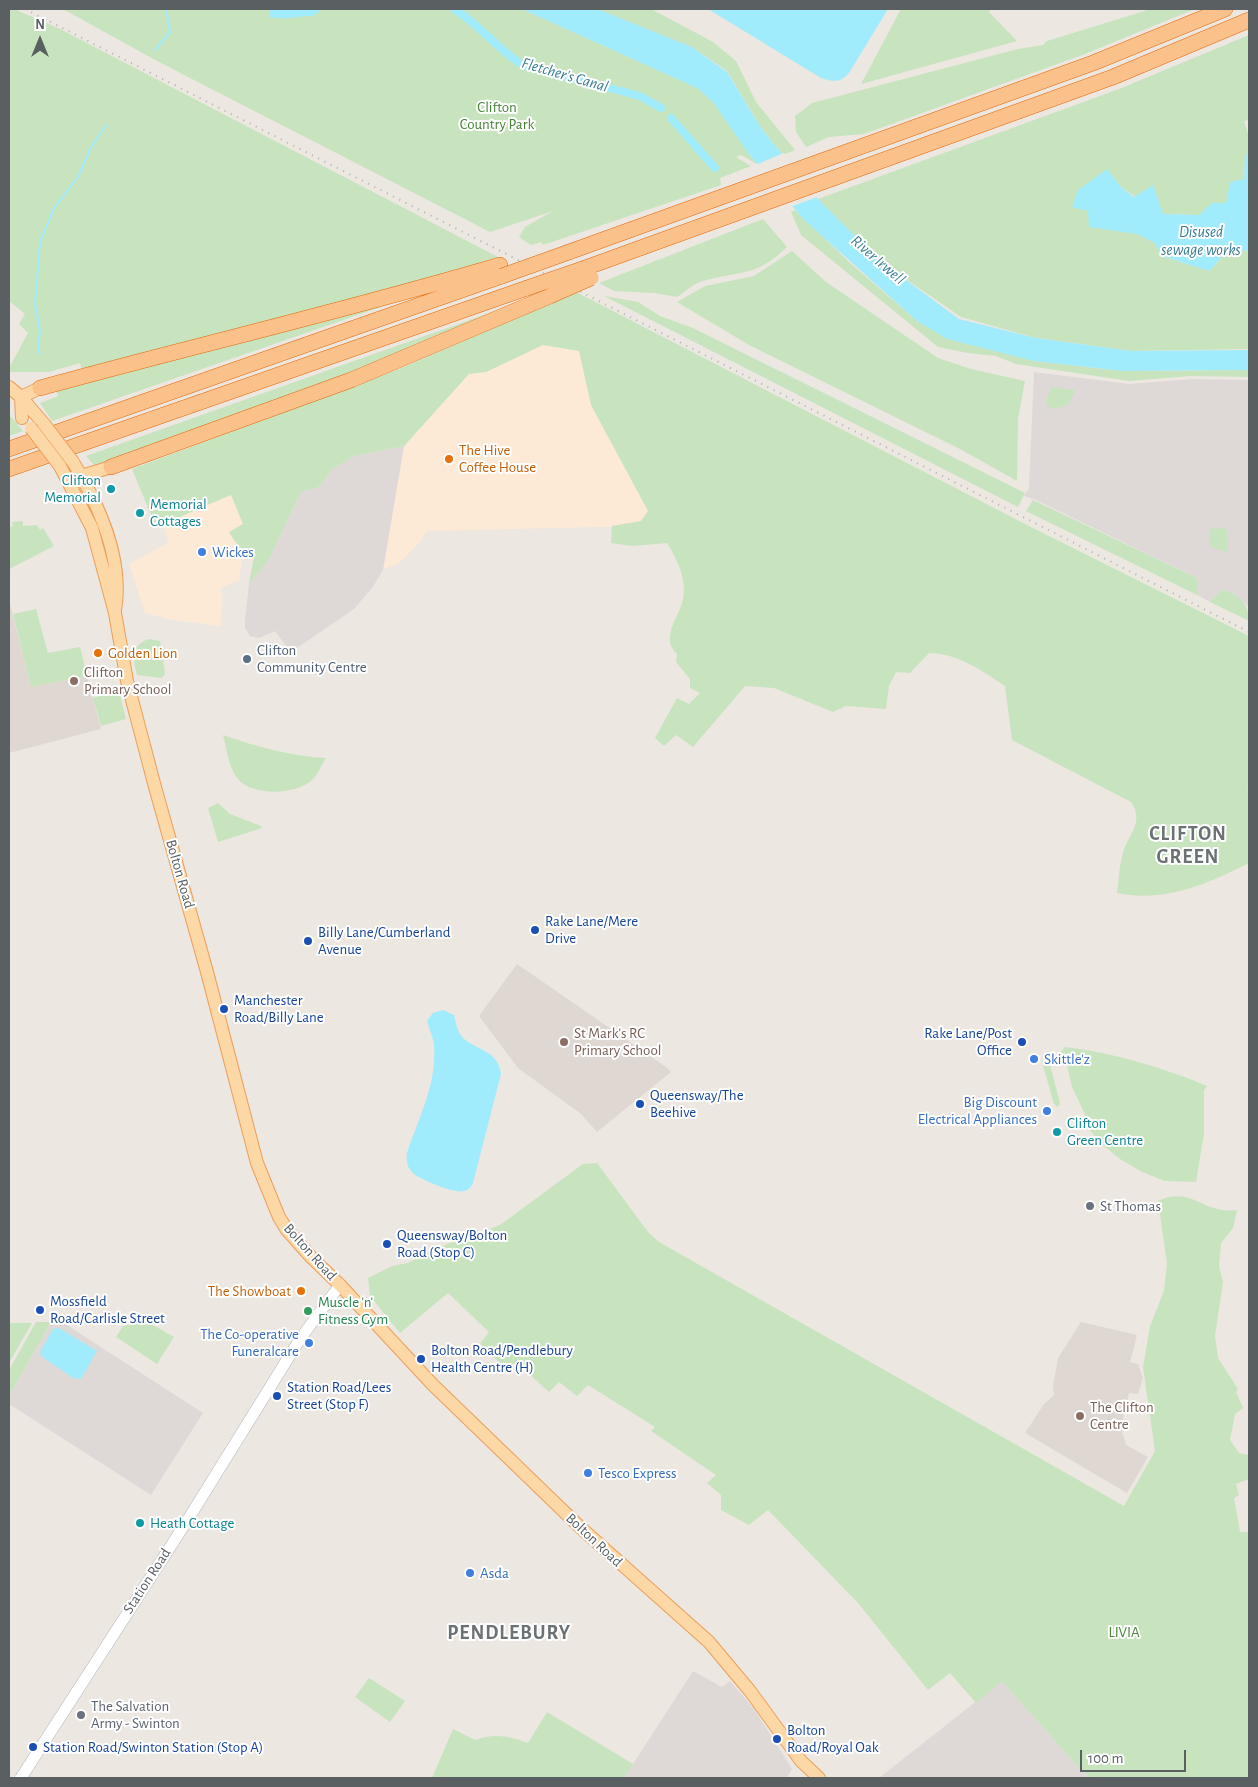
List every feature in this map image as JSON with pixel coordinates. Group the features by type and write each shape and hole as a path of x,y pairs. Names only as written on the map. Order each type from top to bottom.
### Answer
{"highway":[{"path":"40,388 248,332 569,252 1092,63 1225,9"},
{"path":"111,467 351,380 550,296 588,273 664,240 1112,77 1249,20"},
{"path":"9,449 501,270"},
{"path":"9,469 527,288 588,273"}],"main road":[{"name":"Bolton Road","path":"9,386 44,424 73,462 93,498 112,553 118,591 115,613"},
{"path":"22,418 21,397 40,388"},
{"name":"Bolton Road","path":"9,406 32,428 63,470 92,528 115,613 138,723 257,1163 273,1204 287,1230 433,1385 581,1528 709,1642 750,1691 801,1762 818,1778"},
{"path":"63,470 71,477 82,477 111,467"},
{"path":"93,498 99,481 111,467"},
{"name":"Station Road","path":"21,1778 187,1521 300,1340 340,1285"}],"shaded area":[{"path":"543,345 579,351 596,382 591,405 648,511 640,526 427,531 420,542 399,563 383,570 404,446 469,374 486,372"},
{"path":"1034,372 1129,384 1192,379 1249,380 1249,604 1247,606 1235,594 1221,590 1210,602 1197,595 1197,578 1036,500 1024,496 1029,488"},
{"path":"404,446 383,570 372,588 354,609 294,650 286,646 275,631 259,638 250,636 245,628 249,583 268,561 301,492 319,487 331,470 354,456"},
{"path":"231,494 243,524 229,533 243,553 239,580 220,588 222,596 221,626 172,620 145,613 129,564 169,542 163,525"},
{"name":"Clifton Primary School","path":"9,600 31,687 87,676 101,729 9,753"},
{"name":"St Mark's RC Primary School","path":"517,964 671,1072 597,1132 581,1114 518,1068 479,1016"},
{"path":"51,1322 62,1322 203,1413 151,1495 9,1404 9,1396"},
{"name":"The Clifton Centre","path":"1081,1322 1137,1335 1130,1362 1138,1364 1143,1378 1138,1394 1129,1393 1121,1428 1126,1445 1148,1457 1127,1493 1025,1433 1044,1404 1054,1395 1053,1385 1058,1358"},
{"path":"693,1671 722,1687 730,1681 754,1709 792,1769 787,1778 624,1778"},
{"path":"1002,1681 1079,1768 1091,1778 879,1778"}],"green space":[{"path":"9,9 14,9 58,28 498,257 480,262 480,265 82,370 80,363 49,372 9,372 9,368 28,333 19,324 25,314 9,301"},
{"name":"Clifton Country Park","path":"63,9 522,9 697,88 713,102 757,164 741,155 736,157 751,166 720,178 721,185 543,245 541,242 531,245 519,237 525,227 553,211 490,232 157,61"},
{"path":"597,9 651,9 713,42 736,61 756,102 795,150 783,155 761,128 727,71 692,47"},
{"path":"901,9 990,9 989,12 1017,41 861,84"},
{"path":"1151,9 1195,9 1085,54 864,134 829,137 806,147 796,132 795,116 812,103 1018,49 1043,45 1047,41"},
{"path":"1249,35 1249,120 1244,121 1249,137 1249,148 1245,158 1244,179 1226,203 1212,203 1199,215 1162,214 1122,188 1107,169 1072,207 1089,211 1089,227 1137,233 1155,243 1162,256 1209,271 1226,253 1249,250 1249,349 1131,351 1036,338 961,317 894,271 853,235 818,199 1119,89"},
{"path":"795,210 849,262 917,321 1034,361 1123,371 1249,370 1249,377 1190,376 1129,381 1016,364 996,356 938,347 801,235 791,212"},
{"path":"763,219 787,247 766,264 747,272 700,282 677,297 655,293 614,291 599,283"},
{"path":"792,251 826,282 938,358 971,369 1025,381 1018,419 1017,481 960,449 749,345 677,302 705,286 754,276"},
{"path":"576,292 1029,526 1249,636 1249,788 1247,789 1249,793 1249,863 1185,890 1152,895 1117,893 1125,846 1136,822 1135,809 1131,802 1012,740 1005,686 969,664 940,654 929,653 910,673 896,672 889,686 886,709 846,706 833,712 774,688 745,686 693,747 676,735 664,746 655,738 677,698 689,704 700,693 690,688 690,679 676,662 677,654 670,641 672,627 683,599 684,584 678,562 667,543 633,546 611,543 612,526 641,521 648,511 591,405 579,351 543,345 486,372 469,374 404,446 354,456 331,470 319,487 301,492 268,561 249,583 255,552 243,553 229,532 243,524 231,495 156,527 132,469 399,369"},
{"path":"604,296 638,302 660,316 693,328 1025,493 1018,507"},
{"path":"529,299 422,346 97,468 86,456"},
{"path":"401,300 52,421 40,403 58,396 56,390"},
{"path":"1052,387 1075,390 1069,404 1055,409 1047,406 1046,400"},
{"path":"9,414 23,431 9,436"},
{"path":"1033,500 1197,578 1197,595 1026,511"},
{"path":"23,521 23,526 37,525 40,530 43,528 54,546 9,569 9,527 13,526 12,522"},
{"path":"1221,528 1227,530 1228,553 1209,546 1209,529"},
{"path":"1221,590 1233,593 1245,604 1249,621 1210,602"},
{"path":"36,609 48,653 80,647 87,676 31,687 13,614"},
{"path":"149,639 160,641 165,674 162,678 137,675 134,653 139,645"},
{"path":"119,691 126,719 101,726 93,698"},
{"path":"223,735 274,750 326,758 313,779 296,789 276,792 256,790 241,782 234,772"},
{"path":"218,803 230,814 262,828 218,842 208,808"},
{"path":"1065,1047 1102,1053 1138,1062 1207,1086 1204,1090 1204,1133 1196,1182 1165,1181 1142,1172 1120,1159 1098,1141 1085,1123 1085,1114 1072,1087 1065,1056 1060,1053"},
{"path":"1043,1059 1049,1061 1060,1103 1058,1107 1054,1104 1042,1062"},
{"name":"LIVIA","path":"597,1163 648,1232 659,1242 1124,1506 1155,1451 1143,1367 1150,1326 1164,1291 1167,1263 1158,1201 1180,1196 1215,1208 1237,1210 1233,1228 1221,1243 1219,1266 1223,1282 1215,1336 1218,1358 1238,1389 1236,1392 1243,1408 1235,1414 1230,1440 1239,1453 1249,1455 1249,1479 1236,1484 1239,1495 1234,1498 1240,1532 1248,1532 1249,1537 1249,1778 1091,1778 1079,1768 1002,1681 976,1703 950,1673 928,1690 858,1603 768,1510 749,1525 721,1510 721,1495 707,1483 716,1475 651,1431 655,1427 588,1385 577,1396 559,1382 549,1392 516,1362 508,1371 480,1344 489,1332 448,1293 400,1333 370,1296 368,1278 392,1266 408,1263 437,1248 500,1225 583,1164"},
{"path":"146,1321 174,1337 157,1364 116,1337 123,1326"},
{"path":"36,1322 51,1322 9,1396 9,1370"},
{"path":"9,1323 32,1323 9,1363"},
{"path":"369,1678 405,1701 390,1722 355,1697"},
{"path":"547,1712 633,1764 624,1778 432,1778 453,1729 475,1740 502,1736 528,1743"}],"water":[{"path":"269,9 322,9 313,16 281,18 270,17"},
{"name":"River Irwell","path":"522,9 597,9 692,47 727,72 761,128 818,199 894,271 959,319 1036,338 1131,351 1249,350 1249,370 1123,371 1034,361 947,339 917,321 803,219 748,153 713,102 697,88"},
{"path":"708,9 888,9 849,73 843,79 833,81 821,78"},
{"name":"Disused sewage works","path":"1249,148 1249,250 1226,253 1209,271 1162,256 1155,243 1137,234 1089,227 1088,211 1072,207 1078,190 1107,169 1122,188 1134,197 1153,185 1163,214 1199,215 1212,203 1226,203 1230,182 1244,179 1245,158"},
{"path":"443,1010 454,1015 462,1037 496,1060 501,1074 473,1183 470,1188 464,1191 445,1188 421,1178 410,1170 407,1161 407,1153 426,1101 433,1074 434,1044 427,1021 433,1013"},
{"path":"59,1328 97,1351 81,1379 73,1378 41,1356 40,1352 53,1329"}],"pier":[{"path":"784,153 820,196 790,207 755,165"}],"waterway":[{"path":"155,50 170,32 166,9"},
{"name":"Fletcher's Canal","path":"454,9 524,66 640,96 661,108"},
{"path":"671,118 715,168"},
{"path":"38,354 40,330 35,304 40,242 54,208 78,177 90,149 106,125"}],"railway":[{"path":"25,9 1249,632"},
{"path":"9,1773 32,1778"}],"place":[{"name":"The Hive Coffee House","path":"449,459"},
{"name":"Clifton Memorial","path":"111,489"},
{"name":"Memorial Cottages","path":"140,513"},
{"name":"Wickes","path":"202,552"},
{"name":"Golden Lion","path":"98,653"},
{"name":"Clifton Community Centre","path":"247,659"},
{"name":"Clifton Primary School","path":"74,681"},
{"name":"Rake Lane/Mere Drive","path":"535,930"},
{"name":"Billy Lane/Cumberland Avenue","path":"308,941"},
{"name":"Manchester Road/Billy Lane","path":"224,1009"},
{"name":"St Mark's RC Primary School","path":"564,1042"},
{"name":"Rake Lane/Post Office","path":"1022,1042"},
{"name":"Skittle'z","path":"1034,1059"},
{"name":"Queensway/The Beehive","path":"640,1104"},
{"name":"Big Discount Electrical Appliances","path":"1047,1111"},
{"name":"Clifton Green Centre","path":"1057,1132"},
{"name":"St Thomas","path":"1090,1206"},
{"name":"Queensway/Bolton Road (Stop C)","path":"387,1244"},
{"name":"The Showboat","path":"301,1291"},
{"name":"Mossfield Road/Carlisle Street","path":"40,1310"},
{"name":"Muscle 'n' Fitness Gym","path":"308,1311"},
{"name":"The Co-operative Funeralcare","path":"309,1343"},
{"name":"Bolton Road/Pendlebury Health Centre (H)","path":"421,1359"},
{"name":"Station Road/Lees Street (Stop F)","path":"277,1396"},
{"name":"The Clifton Centre","path":"1080,1416"},
{"name":"Tesco Express","path":"588,1473"},
{"name":"Heath Cottage","path":"140,1523"},
{"name":"Asda","path":"470,1573"},
{"name":"The Salvation Army - Swinton","path":"81,1715"},
{"name":"Bolton Road/Royal Oak","path":"777,1739"},
{"name":"Station Road/Swinton Station (Stop A)","path":"33,1747"}],"district":[{"name":"CLIFTON GREEN","path":"1188,846"},
{"name":"PENDLEBURY","path":"509,1633"}]}
